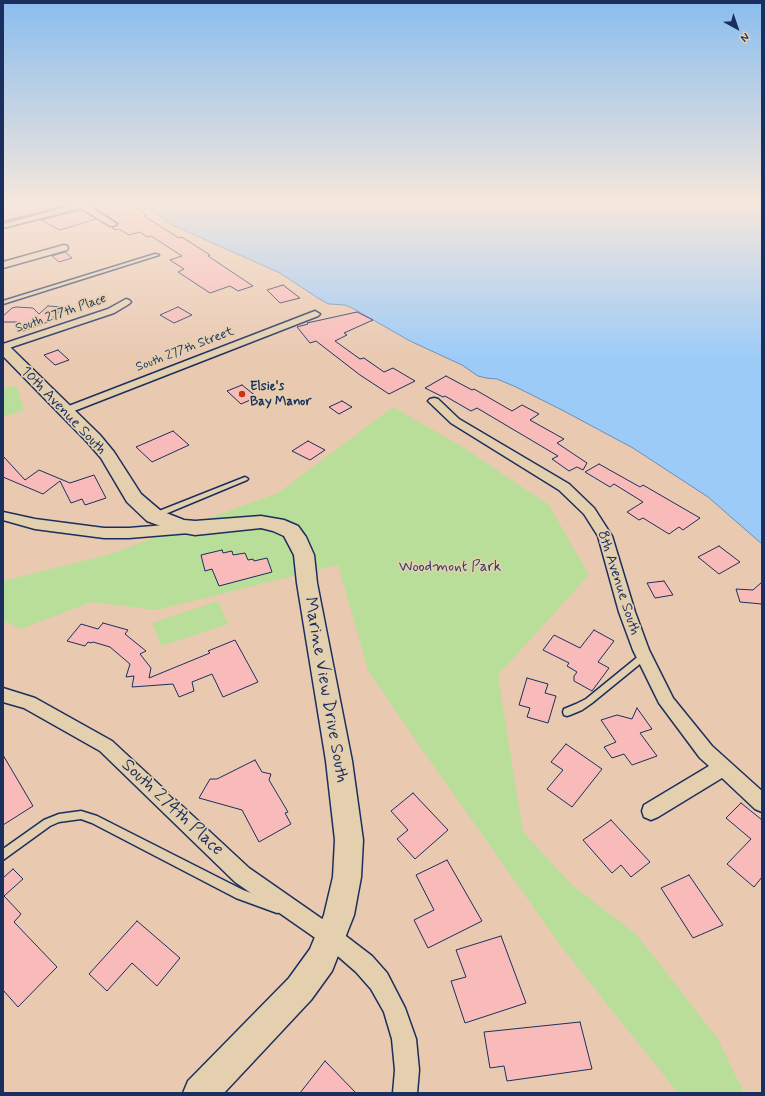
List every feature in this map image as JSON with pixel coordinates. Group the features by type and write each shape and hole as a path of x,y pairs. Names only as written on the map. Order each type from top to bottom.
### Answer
{"main road":[{"name":"10th Avenue South","path":"3,348 94,439 108,456 134,498 154,516 181,526 195,528"},
{"name":"Marine View Drive South","path":"195,528 250,523 270,523 290,531 302,549 339,761 349,840 347,877 339,914 331,937 320,960 300,989 200,1093"}],"street":[{"path":"3,265 35,256"},
{"name":"South 277th Place","path":"3,348 100,316 126,302"},
{"name":"South 277th Street","path":"65,411 315,314"},
{"name":"8th Avenue South","path":"434,401 454,421 564,487 589,511 605,536 627,612 643,656 657,686 670,708 691,735 722,768 762,803"},
{"name":"Marine View Drive South","path":"7,519 58,528 104,533 130,533 195,528"},
{"name":"South 274th Place","path":"3,695 30,703 106,746 242,875 331,937 364,964 379,981 394,1008 404,1039 407,1070 404,1093"},
{"path":"651,811 722,768"}],"lane":[{"path":"3,303 153,256"},
{"path":"154,516 245,479"},
{"path":"567,712 589,701 643,656"},
{"path":"3,855 47,822 59,818 81,815 94,819 240,894 303,918"}],"green space":[{"path":"16,385 24,410 3,417 3,389"},
{"name":"Woodmont Park","path":"393,407 461,446 549,505 589,575 498,675 523,832 572,885 637,935 718,1039 744,1093 678,1093 563,949 423,751 368,670 338,565 156,610 91,602 21,629 3,621 3,581 107,555 278,493"},
{"path":"218,601 228,624 161,646 152,623"}],"water":[{"path":"242,256 762,256 762,544 708,497 633,448 516,387 497,379 478,376 462,365 410,341 354,309 345,305 329,304 280,273"}],"building":[{"path":"52,256 70,256 72,258 59,262"},
{"path":"182,256 208,256 253,286 238,291 230,286 210,293 178,272 184,269 170,260"},
{"path":"283,285 300,298 280,303 267,290"},
{"path":"48,306 64,307 48,322 23,331 26,328 20,322 3,322 3,316 12,308 33,308 39,314"},
{"path":"178,307 192,315 174,323 160,315"},
{"path":"357,312 373,320 344,333 347,335 335,341 360,359 364,358 384,372 393,368 415,381 389,394 360,375 316,341 310,343 297,327 308,324 307,323"},
{"path":"58,350 69,360 55,365 44,355"},
{"path":"446,376 472,390 474,389 512,411 522,405 539,414 530,420 564,439 557,443 587,463 583,470 577,467 569,471 552,459 558,456 477,408 471,411 445,396 443,397 425,388"},
{"name":"Elsie's Bay Manor","path":"242,385 257,397 241,404 227,391"},
{"path":"342,401 352,407 339,414 329,407"},
{"path":"173,431 189,445 152,462 136,447"},
{"path":"308,441 325,450 310,460 292,451"},
{"path":"3,456 25,480 39,470 70,483 94,475 106,498 85,505 82,499 71,503 60,481 43,494 3,477"},
{"path":"599,464 640,487 643,485 700,518 683,530 679,527 669,534 643,518 639,520 627,512 643,502 614,484 610,487 585,472"},
{"path":"719,546 740,562 719,574 698,557"},
{"path":"222,550 223,553 232,551 233,555 245,553 248,560 253,559 254,561 267,558 272,572 219,586 212,569 205,571 201,555"},
{"path":"664,581 673,595 655,598 647,583"},
{"path":"762,582 762,604 740,602 736,589 753,590"},
{"path":"103,623 128,630 125,634 146,651 140,654 151,668 149,678 210,653 208,651 235,640 258,682 223,697 212,674 192,682 194,691 179,697 173,684 132,687 134,676 126,677 130,664 110,647 93,642 88,642 85,646 67,641 81,624 98,629"},
{"path":"594,630 614,641 598,662 609,668 592,691 574,681 574,676 577,672 567,666 569,663 543,650 554,635 580,648"},
{"path":"527,678 548,684 545,693 556,696 548,723 527,717 530,708 519,705"},
{"path":"637,708 652,729 640,733 657,756 632,765 624,754 612,758 604,747 616,742 601,720 617,715 632,719"},
{"path":"566,744 602,769 572,807 547,789 563,770 551,762"},
{"path":"3,755 33,806 3,825"},
{"path":"255,760 262,772 271,774 269,780 288,812 285,813 291,824 259,842 242,810 199,798 210,779 217,779"},
{"path":"413,793 448,830 415,859 397,839 408,830 391,811"},
{"path":"741,803 762,820 762,877 754,887 727,864 751,839 726,818"},
{"path":"611,820 650,862 631,877 621,865 612,873 583,840"},
{"path":"447,860 482,921 428,948 414,920 434,910 416,875"},
{"path":"13,869 23,879 4,896 21,914 14,922 57,967 18,1007 3,990 3,878"},
{"path":"689,875 723,925 693,938 661,888"},
{"path":"137,921 180,958 157,986 132,963 107,991 89,974"},
{"path":"501,936 526,1003 465,1023 451,981 466,977 456,950"},
{"path":"580,1022 592,1069 507,1081 504,1066 490,1068 484,1032"},
{"path":"325,1061 356,1093 300,1093"}],"place":[{"name":"Elsie's Bay Manor","path":"242,394"}]}
